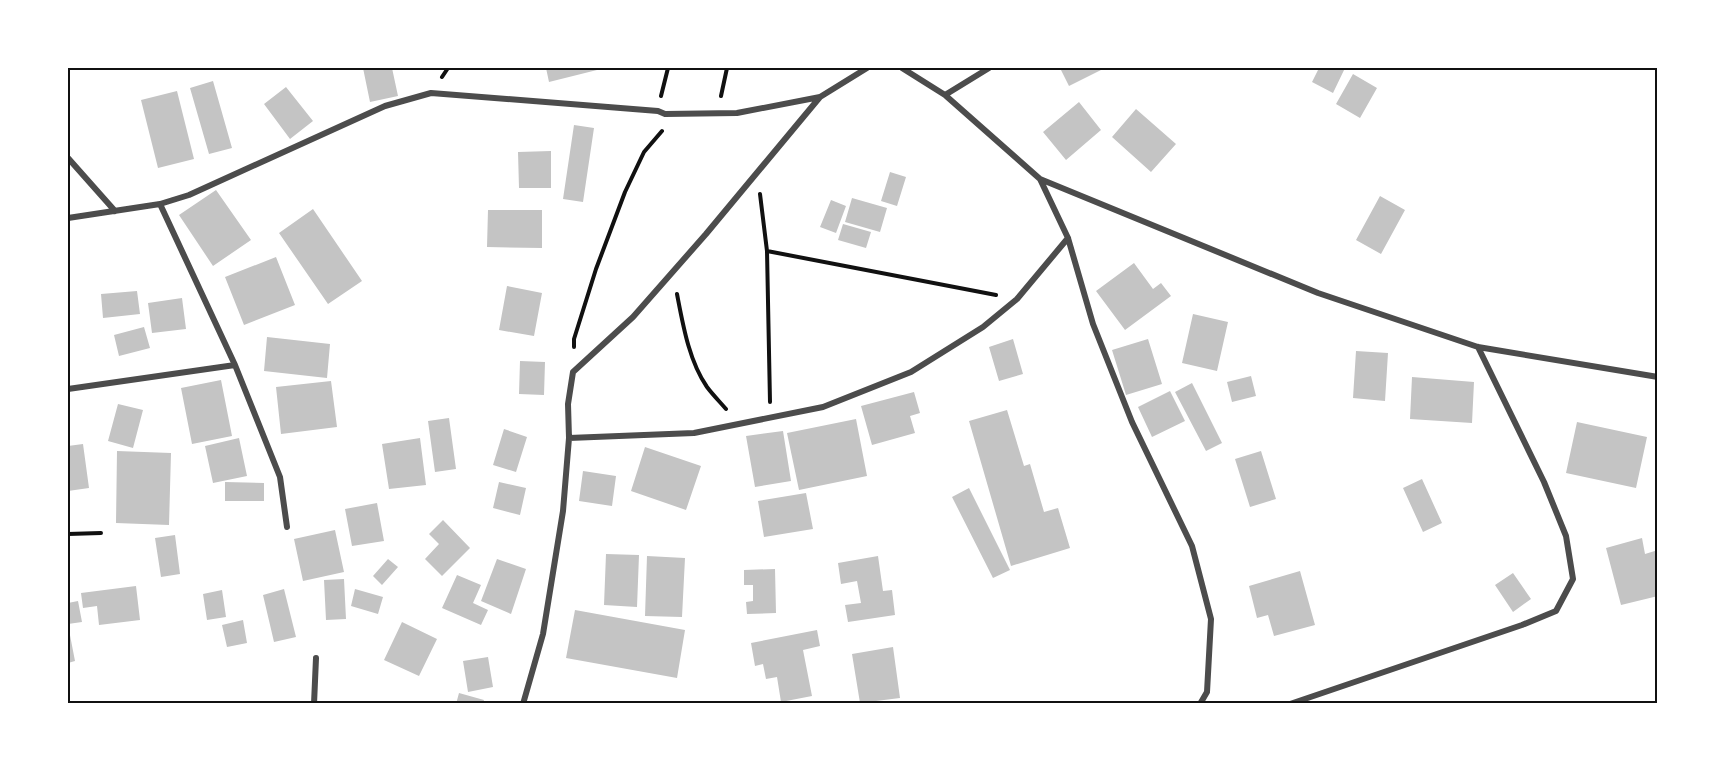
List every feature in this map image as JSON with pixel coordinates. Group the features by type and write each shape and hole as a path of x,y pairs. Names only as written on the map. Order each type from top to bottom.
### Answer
{"street":[{"path":"523,704 543,634 563,511 569,438 568,404 573,372 633,317 820,97 867,68"},
{"path":"902,68 945,95 1040,179 1318,293 1478,346 1658,377"},
{"path":"945,95 989,68"},
{"path":"68,218 160,204 189,195 385,106 431,93 658,111 665,114 737,113 820,97"},
{"path":"68,158 115,211"},
{"path":"1040,179 1068,238 1093,324 1132,422 1192,546 1211,619 1208,692 1200,704"},
{"path":"160,204 235,365 280,477 287,527"},
{"path":"569,438 694,433 823,407 911,372 983,327 1017,299 1068,238"},
{"path":"1290,704 1522,625 1556,611 1573,579 1566,536 1544,482 1478,346"},
{"path":"68,389 235,365"},
{"path":"314,704 316,658"}],"path":[{"path":"658,111 668,68"},
{"path":"717,114 727,68"},
{"path":"573,372 574,339 596,269 626,192 644,152 675,114"},
{"path":"758,172 767,251 770,417"},
{"path":"767,251 1017,299"},
{"path":"673,272 682,320 694,359 707,387 739,423"},
{"path":"68,534 101,533"}],"building":[{"path":"363,68 392,68 398,96 370,102"},
{"path":"546,68 605,68 549,82"},
{"path":"1060,68 1102,68 1103,69 1069,86"},
{"path":"1319,68 1345,68 1333,93 1312,82"},
{"path":"1353,74 1377,88 1360,118 1336,104"},
{"path":"213,81 232,148 209,154 190,88"},
{"path":"286,87 313,121 290,139 264,104"},
{"path":"177,91 194,159 158,168 141,100"},
{"path":"1079,102 1101,130 1066,160 1043,132"},
{"path":"1136,109 1176,144 1151,172 1112,137"},
{"path":"574,125 594,128 583,202 563,199"},
{"path":"551,151 551,188 519,188 518,152"},
{"path":"890,172 906,177 897,206 881,201"},
{"path":"216,190 251,240 213,266 179,215"},
{"path":"1380,196 1405,210 1381,254 1356,240"},
{"path":"852,198 887,208 880,232 845,222"},
{"path":"831,200 846,206 836,233 820,227"},
{"path":"313,209 362,281 328,304 279,233"},
{"path":"488,210 542,210 542,248 487,247"},
{"path":"843,224 871,232 866,248 838,240"},
{"path":"276,257 295,305 244,325 225,277"},
{"path":"1134,263 1153,289 1161,283 1171,296 1125,330 1096,291"},
{"path":"507,286 542,293 534,336 499,330"},
{"path":"137,291 140,314 103,318 101,294"},
{"path":"182,298 186,329 152,333 148,303"},
{"path":"1193,314 1228,322 1217,371 1182,363"},
{"path":"144,327 150,348 119,356 114,335"},
{"path":"267,337 330,344 327,378 264,371"},
{"path":"1013,339 1023,374 999,381 989,347"},
{"path":"1148,339 1162,384 1126,395 1112,350"},
{"path":"1356,351 1388,353 1385,401 1353,398"},
{"path":"520,361 545,362 544,395 519,394"},
{"path":"1251,376 1256,396 1232,402 1227,382"},
{"path":"1412,377 1474,382 1472,423 1410,419"},
{"path":"221,380 232,436 192,444 181,388"},
{"path":"331,381 337,427 281,434 276,387"},
{"path":"1192,383 1222,443 1206,451 1175,392"},
{"path":"1170,391 1185,421 1152,437 1138,407"},
{"path":"914,392 920,413 910,416 915,433 872,445 861,406"},
{"path":"118,404 143,410 133,448 108,441"},
{"path":"1007,410 1024,466 1030,464 1044,512 1058,508 1070,548 1011,566 969,421"},
{"path":"449,418 456,469 435,472 428,421"},
{"path":"856,419 867,476 799,490 787,433"},
{"path":"1577,422 1647,437 1636,488 1566,473"},
{"path":"504,429 527,437 516,472 493,465"},
{"path":"783,431 791,481 755,487 746,436"},
{"path":"239,438 247,476 213,483 205,446"},
{"path":"420,438 426,485 389,489 382,444"},
{"path":"83,444 89,488 68,491 68,446"},
{"path":"645,447 701,466 686,510 631,491"},
{"path":"117,451 171,453 169,525 116,523"},
{"path":"1261,451 1276,499 1250,507 1235,459"},
{"path":"583,471 616,476 612,506 579,501"},
{"path":"1422,479 1442,523 1423,532 1403,488"},
{"path":"225,482 264,483 264,501 225,501"},
{"path":"499,482 526,488 520,515 493,508"},
{"path":"969,488 1010,570 993,578 952,497"},
{"path":"806,493 813,529 764,537 758,501"},
{"path":"377,503 384,541 352,546 345,509"},
{"path":"443,520 470,548 442,576 425,559 439,544 429,534"},
{"path":"335,530 344,572 303,581 294,539"},
{"path":"175,535 180,574 161,577 155,538"},
{"path":"1642,538 1645,554 1658,550 1658,596 1621,605 1606,548"},
{"path":"606,554 639,555 637,607 604,605"},
{"path":"647,556 685,558 682,617 645,616"},
{"path":"878,556 883,591 892,590 895,615 848,622 845,605 861,603 857,581 841,584 838,563"},
{"path":"388,559 398,567 382,585 373,576"},
{"path":"497,559 526,569 511,614 481,601"},
{"path":"775,569 776,613 747,614 746,602 753,601 753,585 744,585 744,570"},
{"path":"1300,571 1315,625 1274,636 1268,615 1257,618 1249,586"},
{"path":"1513,573 1531,599 1513,612 1495,585"},
{"path":"457,575 481,585 473,603 488,610 481,625 442,608"},
{"path":"344,579 346,619 326,620 324,580"},
{"path":"136,586 140,620 99,625 97,606 83,608 81,593"},
{"path":"284,589 296,637 274,642 263,595"},
{"path":"355,589 383,597 378,614 351,606"},
{"path":"222,590 226,617 207,620 203,594"},
{"path":"78,601 82,622 68,624 68,603"},
{"path":"575,610 685,630 677,678 566,658"},
{"path":"243,620 247,643 227,647 222,625"},
{"path":"402,622 437,639 419,676 384,660"},
{"path":"68,630 75,661 68,663"},
{"path":"817,630 820,646 803,650 812,696 781,702 777,677 766,679 763,664 755,666 751,643"},
{"path":"893,647 900,698 860,703 852,654"},
{"path":"488,657 493,687 468,692 463,661"},
{"path":"459,693 484,700 483,704 456,704"}]}
